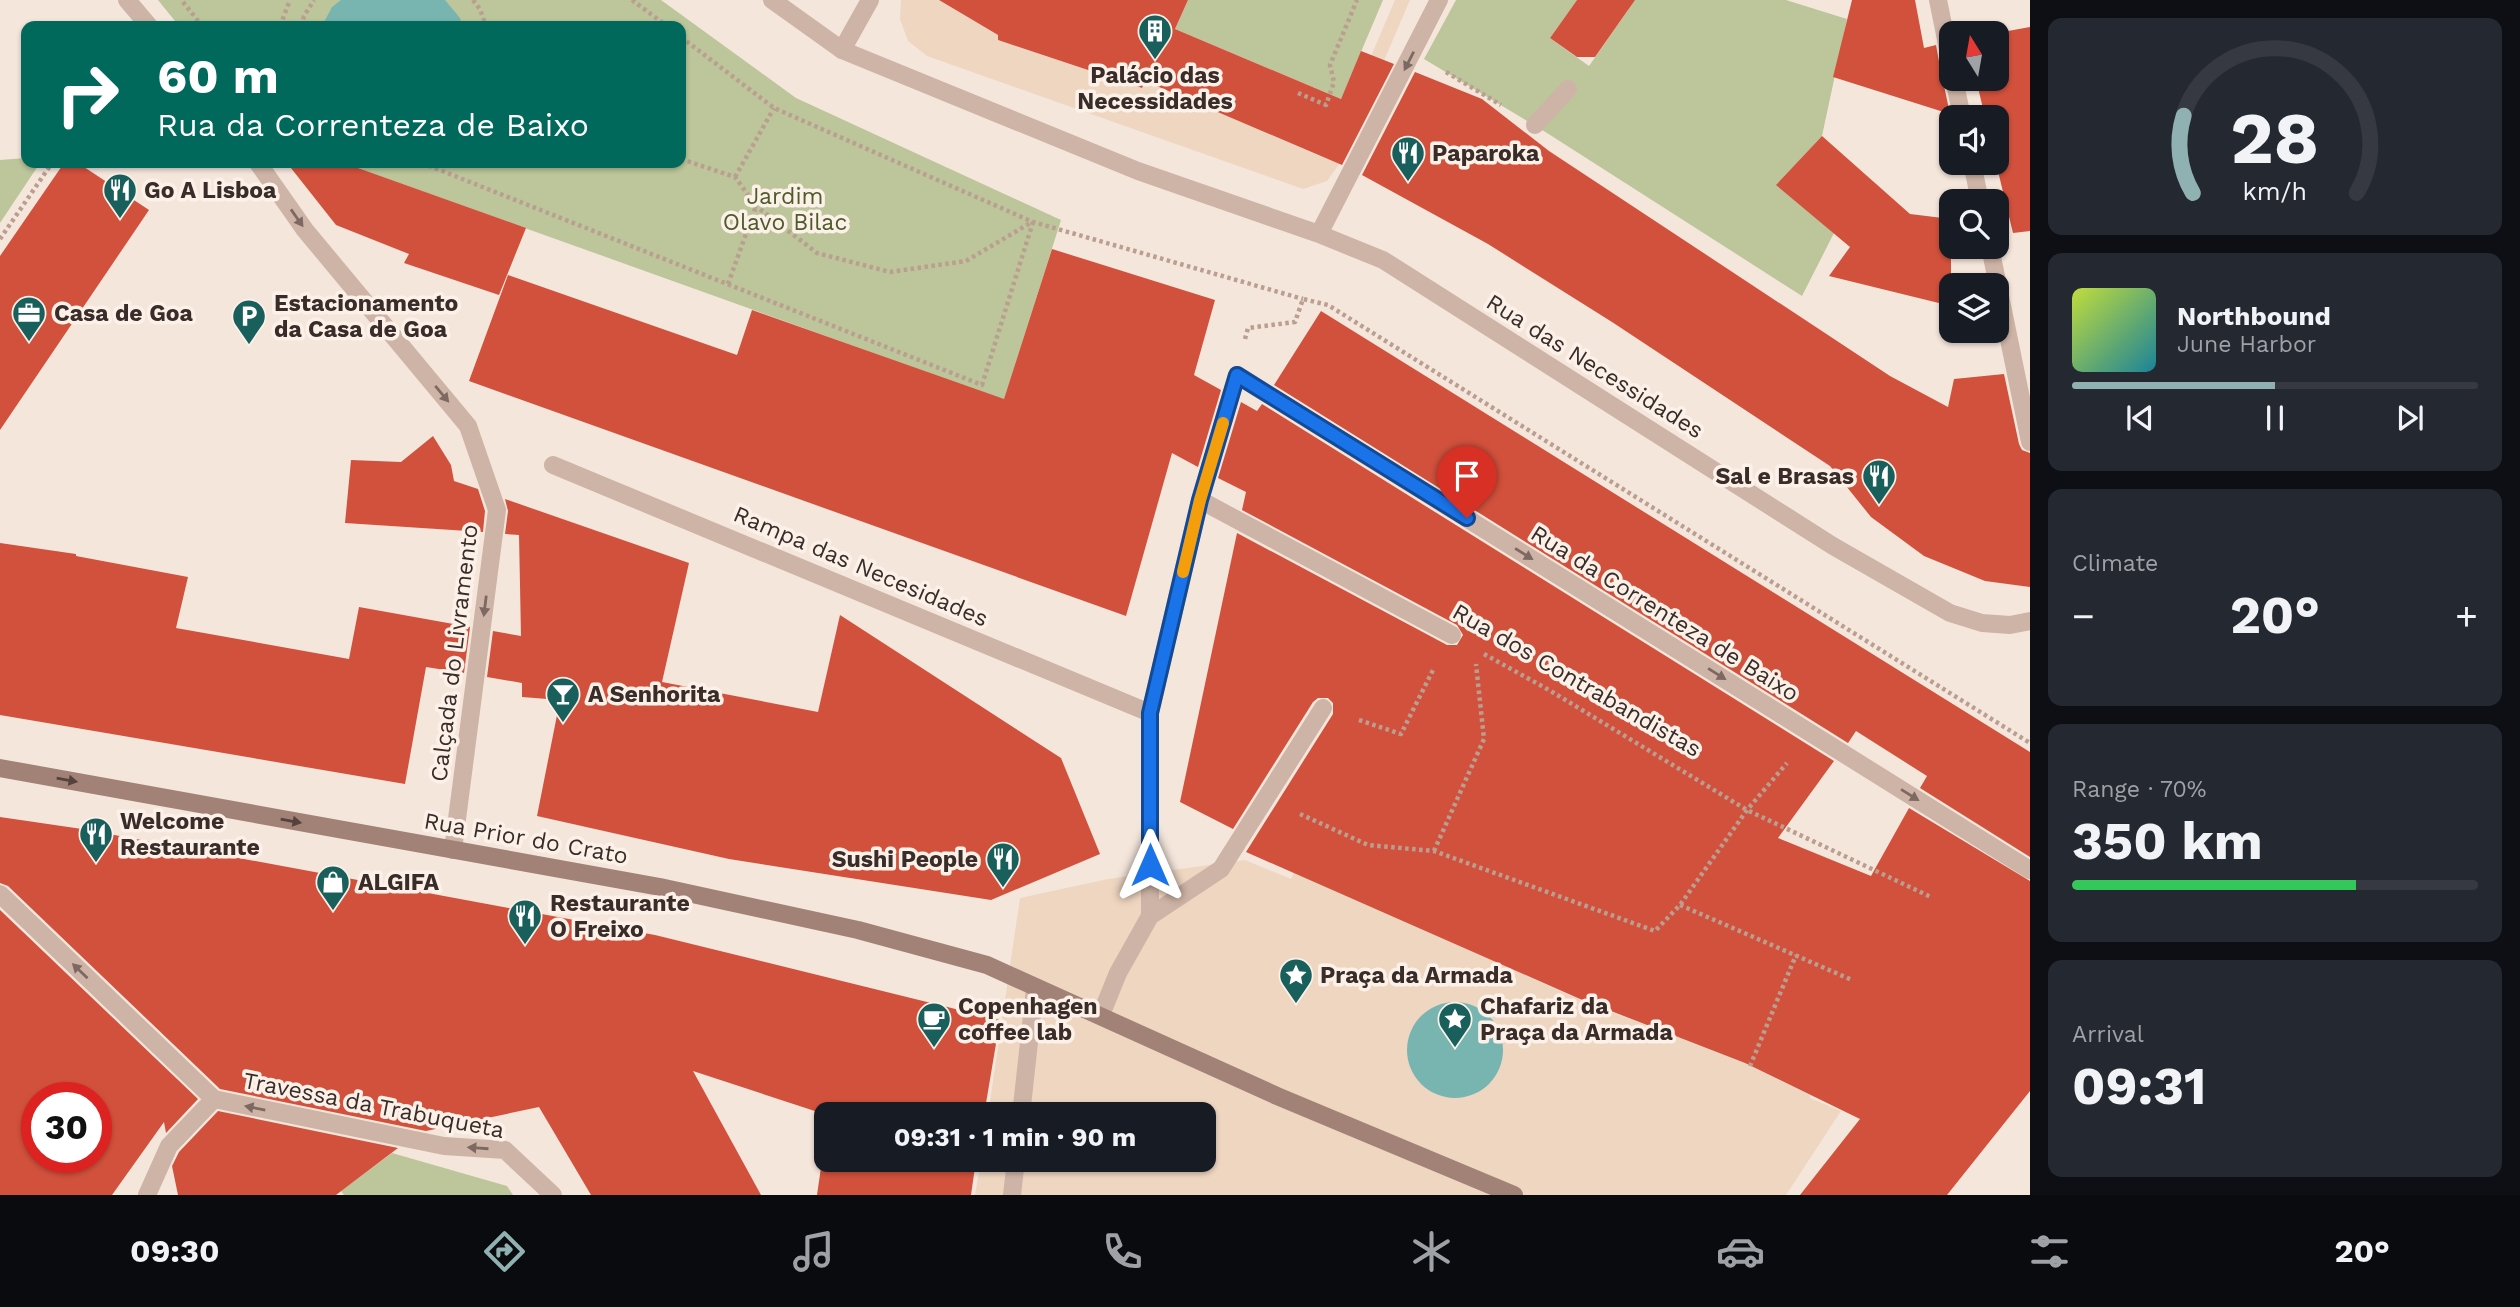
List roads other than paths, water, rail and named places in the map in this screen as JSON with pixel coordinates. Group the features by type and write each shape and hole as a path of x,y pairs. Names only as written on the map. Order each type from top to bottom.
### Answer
{"street":[{"path":"127,0 145,21"},
{"name":"Rua das Necessidades","path":"772,0 842,50 1138,171 1319,234 1383,260 1833,546 1950,613 1982,623 2010,625 2030,621"},
{"path":"842,50 870,0"},
{"path":"1319,234 1439,0"},
{"path":"1938,0 1942,21"},
{"path":"1535,125 1568,89"},
{"name":"Calçada do Livramento","path":"262,168 305,230 468,426 497,510 453,850"},
{"path":"1992,259 2030,442"},
{"name":"Rua da Correnteza de Baixo","path":"1200,500 1237,375 2030,870"},
{"name":"Rampa das Necesidades","path":"553,465 1150,713"},
{"path":"1150,916 1150,713 1200,500"},
{"name":"Rua dos Contrabandistas","path":"1200,500 1451,635"},
{"path":"1101,1016 1118,974 1150,916 1221,869 1323,708"},
{"name":"Rua Prior do Crato","path":"0,768 660,887 858,930 988,965 1035,988"},
{"name":"Travessa da Trabuqueta","path":"0,894 214,1099 444,1146 505,1150 553,1195"},
{"path":"1022,1102 1035,988 1277,1096 1514,1195"},
{"path":"147,1195 169,1146 214,1099"},
{"path":"1012,1195 1015,1172"}],"water":[{"path":"341,0 445,0 461,21 325,21 332,7"},
{"name":"Chafariz da Praça da Armada","path":"1455,1002 1473,1006 1489,1016 1499,1032 1503,1050 1499,1068 1489,1084 1473,1094 1455,1098 1437,1094 1421,1084 1411,1068 1407,1050 1411,1032 1421,1016 1437,1006"}],"place":[{"name":"Palácio das Necessidades","path":"1155,61"},
{"name":"Paparoka","path":"1408,183"},
{"name":"Go A Lisboa","path":"120,220"},
{"name":"Casa de Goa","path":"29,343"},
{"name":"Estacionamento da Casa de Goa","path":"249,346"},
{"name":"Sal e Brasas","path":"1879,506"},
{"name":"A Senhorita","path":"563,724"},
{"name":"Welcome Restaurante","path":"96,864"},
{"name":"Sushi People","path":"1003,889"},
{"name":"ALGIFA","path":"333,912"},
{"name":"Restaurante O Freixo","path":"525,946"},
{"name":"Praça da Armada","path":"1296,1005"},
{"name":"Copenhagen coffee lab","path":"934,1049"},
{"name":"Chafariz da Praça da Armada","path":"1455,1049"}],"park label":[{"name":"Jardim Olavo Bilac","path":"785,209"}]}
